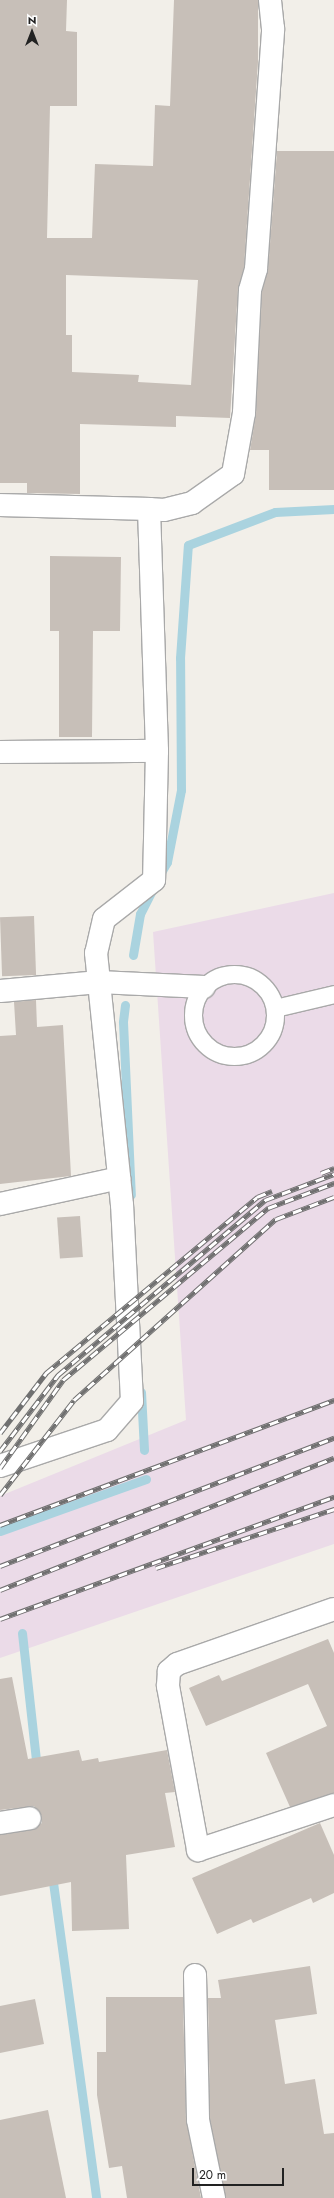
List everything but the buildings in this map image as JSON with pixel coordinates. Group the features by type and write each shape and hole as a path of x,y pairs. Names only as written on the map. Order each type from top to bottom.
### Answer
{"street":[{"path":"0,505 164,510 192,503 233,474 244,413 250,290 256,269 273,29 270,0"},
{"path":"0,1466 107,1430 132,1401 119,1178 96,953 104,919 154,880 157,751 149,509"},
{"path":"0,752 157,751"},
{"path":"0,991 99,982 204,987"},
{"path":"0,1204 119,1178"},
{"path":"334,1609 177,1664 169,1671 168,1686 198,1850 334,1805"},
{"path":"0,1823 30,1818"},
{"path":"195,1975 198,2120 214,2198"}],"lane":[{"path":"227,975 253,978 271,996 275,1008 276,1021 264,1044 254,1052 229,1056 206,1045 198,1035 193,1010 204,987 227,975"},
{"path":"275,1008 334,994"}],"shaded area":[{"path":"334,893 334,1544 0,1658 0,1496 186,1420 153,932"}],"waterway":[{"path":"160,874 167,862 181,790 180,658 188,545 275,512 334,509"},
{"path":"133,955 140,914 153,889"},
{"path":"125,1005 123,1022 131,1195"},
{"path":"141,1392 144,1450"},
{"path":"0,1531 146,1479"},
{"path":"22,1633 37,1769"},
{"path":"52,1875 96,2198"}],"railway":[{"path":"321,1173 334,1168"},
{"path":"0,1451 58,1375 265,1200 334,1174"},
{"path":"0,1468 63,1380 268,1208 334,1183"},
{"path":"0,1433 46,1373 257,1197 272,1191"},
{"path":"0,1495 74,1400 276,1219 334,1197"},
{"path":"0,1525 334,1400"},
{"path":"0,1566 334,1438"},
{"path":"0,1590 334,1458"},
{"path":"0,1619 334,1497"},
{"path":"156,1568 334,1509"}]}
